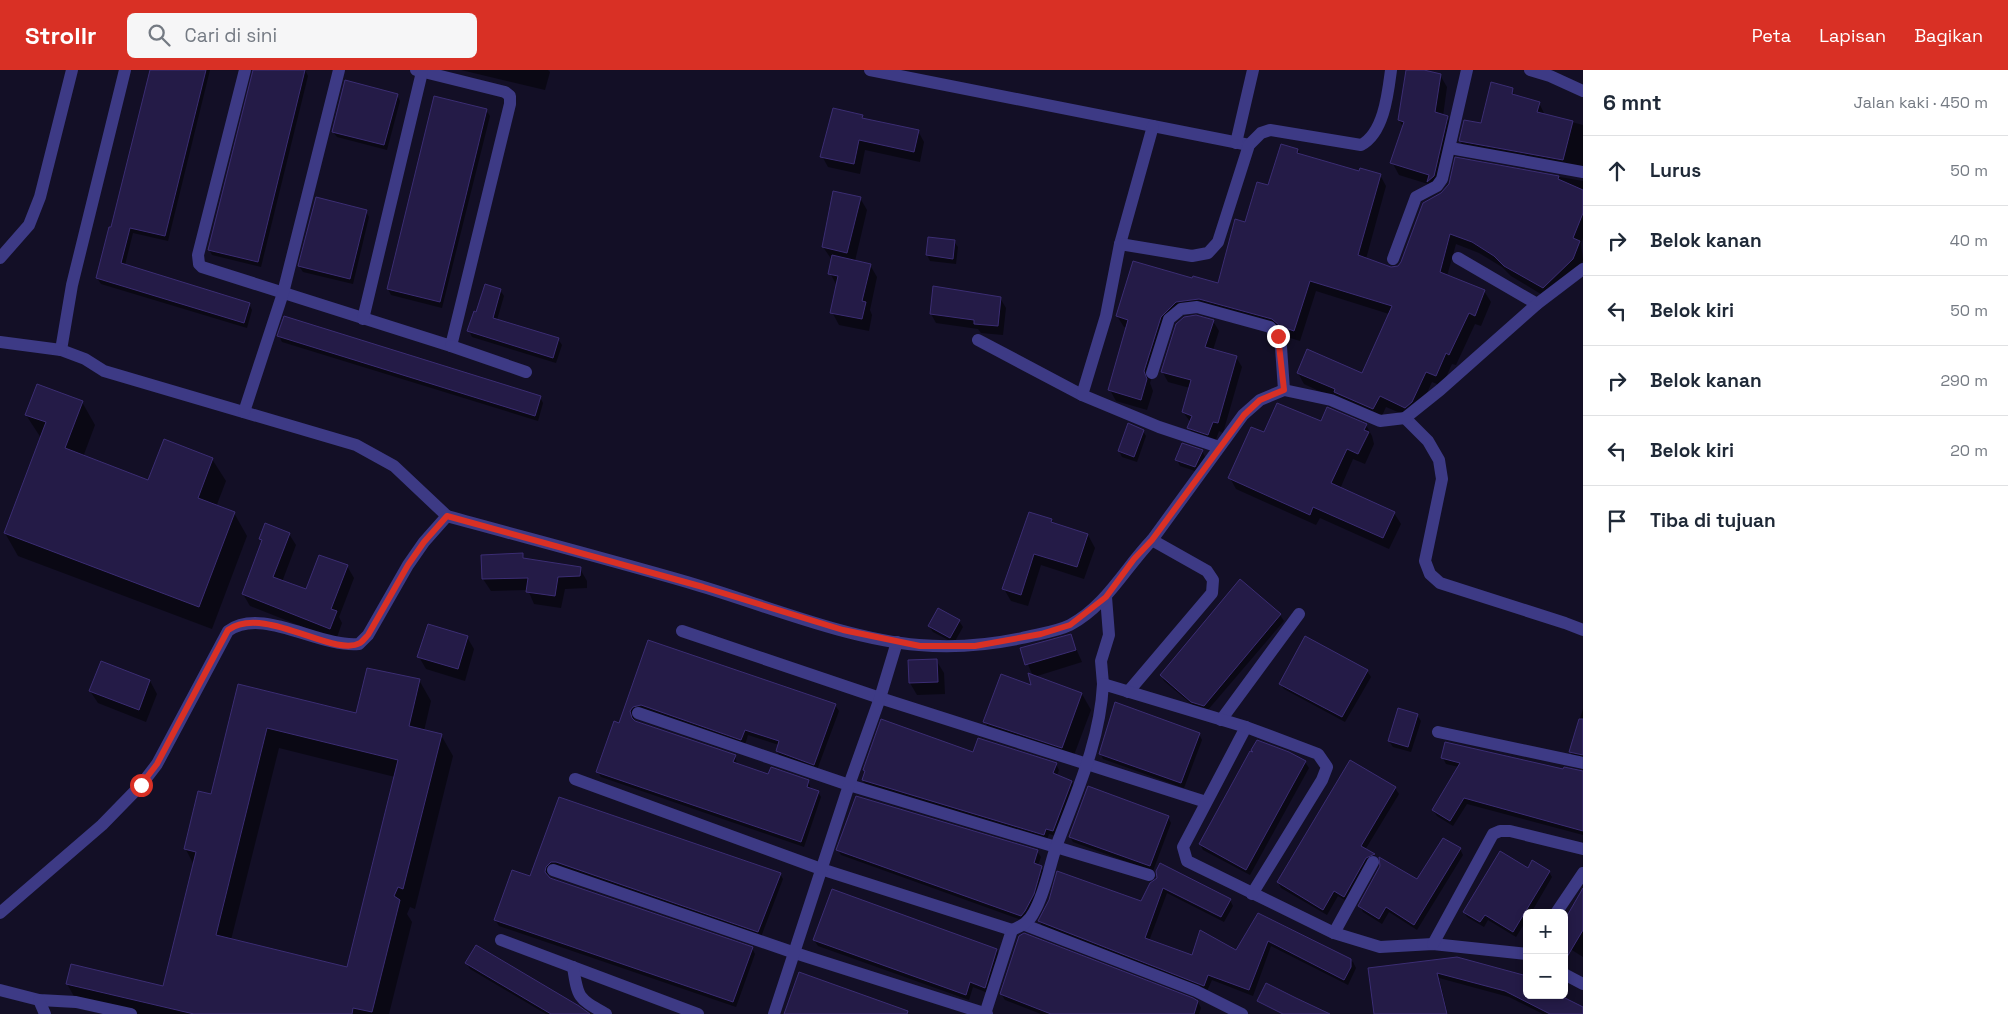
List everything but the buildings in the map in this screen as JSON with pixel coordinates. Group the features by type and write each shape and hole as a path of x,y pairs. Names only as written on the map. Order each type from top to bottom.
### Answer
{"street":[{"path":"0,258 29,225 40,197 72,70"},
{"path":"61,350 72,284 125,70"},
{"path":"245,70 198,255 199,264 202,267 451,346 526,372"},
{"path":"244,412 283,293 339,70"},
{"path":"1236,143 1253,70"},
{"path":"1120,244 1192,256 1208,253 1218,242 1249,145 1261,133 1270,130 1361,145 1368,142 1380,121 1391,70"},
{"path":"1393,259 1416,197 1437,186 1442,179 1467,70"},
{"path":"1530,70 1550,76 1583,91"},
{"path":"363,318 419,71 505,92 510,96 510,104 451,346"},
{"path":"878,71 1249,145"},
{"path":"1082,395 1106,316 1120,244 1153,126"},
{"path":"1450,148 1583,172"},
{"path":"1458,258 1537,304"},
{"path":"0,342 61,350 104,370 356,445 394,466 447,516 703,587 843,630 920,646 975,646 1015,639 1070,625 1106,597 1134,559 1152,540 1244,415 1260,400 1284,390 1332,400 1380,421 1405,418 1440,390 1537,304 1583,270"},
{"path":"1152,373 1169,319 1181,309 1197,307 1270,327 1278,336 1281,347 1284,390"},
{"path":"978,340 1082,395 1159,427 1219,447"},
{"path":"1405,418 1428,441 1439,460 1442,479 1425,561 1430,574 1440,583 1583,630"},
{"path":"0,913 102,826 141,785 157,764 228,630 243,623 256,623 271,625 326,641 350,645 359,644 368,635 424,542 447,516"},
{"path":"1128,692 1212,593 1214,586 1207,571 1152,540"},
{"path":"575,779 822,869 1012,930 1025,925 1035,912 1056,848 1088,764 1102,712 1103,684 1101,661 1109,635 1106,597"},
{"path":"1221,720 1299,614"},
{"path":"682,631 880,698 1206,802"},
{"path":"774,1014 897,642"},
{"path":"1103,684 1246,727 1318,754 1327,767 1322,780 1252,894"},
{"path":"638,713 849,785 1149,875"},
{"path":"1246,727 1183,847 1187,861 1334,933 1380,947 1433,944 1523,954"},
{"path":"1438,732 1583,763"},
{"path":"1433,944 1493,834 1500,831 1510,831 1583,849"},
{"path":"1334,933 1373,862"},
{"path":"553,870 795,953 986,1014 1012,930"},
{"path":"1559,909 1583,873"},
{"path":"1025,925 1196,991 1242,1014"},
{"path":"501,940 698,1014"},
{"path":"573,967 576,992 584,1001 606,1014"},
{"path":"1568,976 1583,984"},
{"path":"0,990 39,1000 76,1002 131,1014"},
{"path":"39,1000 45,1014"}],"route":[{"path":"141,785 157,764 228,630 243,623 256,623 288,629 326,641 350,645 359,644 368,635 408,565 424,542 447,516 578,551 843,630 897,642 920,646 975,646 1041,634 1070,625 1106,597 1134,559 1152,540 1244,415 1260,400 1284,390 1281,347 1278,336"}]}
